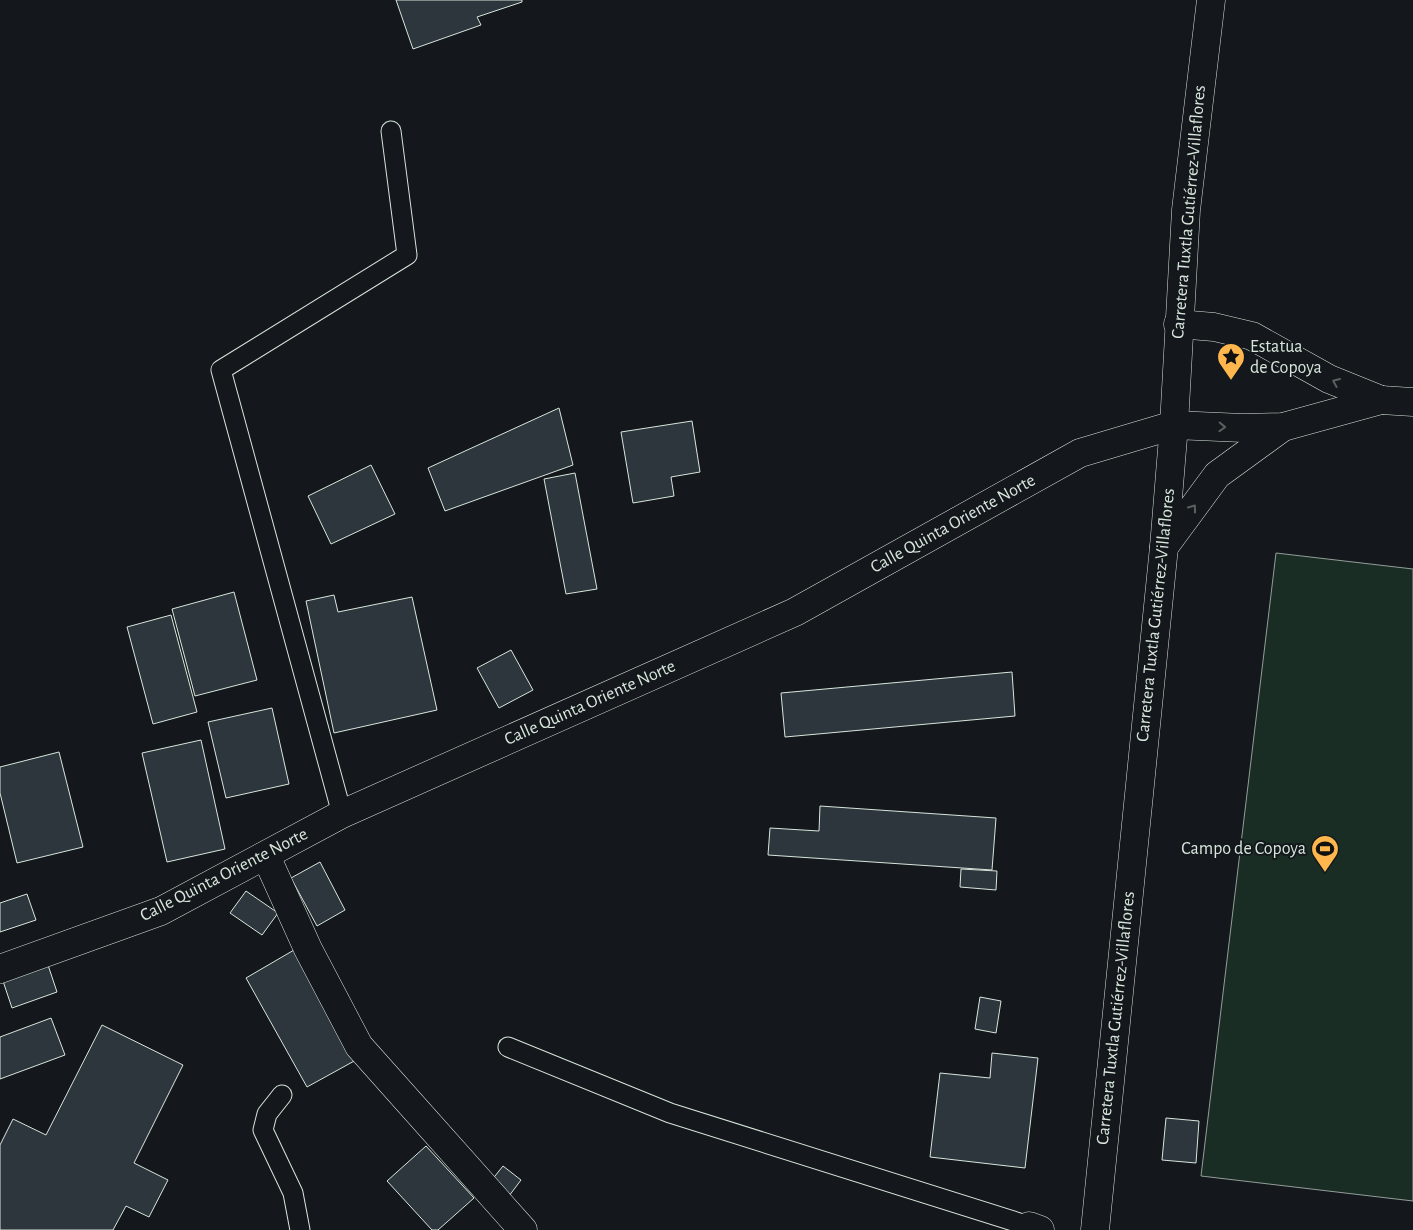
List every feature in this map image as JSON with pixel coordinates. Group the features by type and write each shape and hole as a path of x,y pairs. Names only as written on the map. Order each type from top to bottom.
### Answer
{"street":[{"name":"Carretera Tuxtla Gutiérrez-Villaflores","path":"1095,1230 1164,547 1174,425 1178,324 1186,210 1211,0"},
{"path":"1178,324 1214,327 1252,336 1329,379 1381,400 1413,402"},
{"path":"1164,547 1217,475 1283,427 1381,400"},
{"name":"Calle Quinta Oriente Norte","path":"0,969 162,911 342,814 794,612 1080,453 1174,425 1243,428 1283,427"},
{"path":"266,856 308,949 359,1046 523,1230"}],"lane":[{"path":"342,814 221,370 407,255 391,132"},
{"path":"508,1047 670,1114 1033,1229"},
{"path":"282,1095 267,1114 263,1130 293,1193 300,1230"}],"green space":[{"name":"Campo de Copoya","path":"1276,553 1413,569 1413,1201 1201,1176"}],"building":[{"path":"396,0 522,0 522,2 477,17 481,25 413,49"},
{"path":"559,408 573,465 445,511 428,468"},
{"path":"692,421 700,472 671,477 674,496 633,503 621,432"},
{"path":"371,465 395,514 331,544 308,496"},
{"path":"575,473 597,589 566,594 544,479"},
{"path":"234,592 257,680 195,696 172,609"},
{"path":"334,595 338,612 412,597 437,710 334,733 306,601"},
{"path":"171,615 197,712 153,724 127,627"},
{"path":"511,650 533,690 499,708 477,668"},
{"path":"1012,672 1015,716 785,737 781,693"},
{"path":"272,708 289,784 226,798 208,722"},
{"path":"201,740 225,849 167,862 142,753"},
{"path":"59,752 83,847 17,863 0,793 0,767"},
{"path":"820,806 996,818 992,870 768,855 770,828 819,831"},
{"path":"320,862 345,910 317,926 291,878"},
{"path":"961,869 997,871 996,890 960,887"},
{"path":"246,891 278,913 262,935 230,913"},
{"path":"27,894 36,920 0,932 0,903"},
{"path":"294,950 356,1060 307,1087 246,978"},
{"path":"48,965 57,992 12,1008 3,981"},
{"path":"980,997 1001,1001 996,1033 975,1029"},
{"path":"51,1018 65,1055 0,1079 0,1037"},
{"path":"102,1025 183,1065 134,1163 168,1180 149,1217 126,1206 113,1230 0,1230 0,1145 13,1119 46,1135"},
{"path":"992,1053 1038,1058 1025,1168 930,1157 940,1073 990,1078"},
{"path":"1166,1118 1199,1121 1196,1163 1162,1160"},
{"path":"426,1146 474,1198 438,1230 432,1230 387,1181"},
{"path":"503,1166 521,1180 509,1196 491,1181"}],"place":[{"name":"Estatua de Copoya","path":"1231,381"},
{"name":"Campo de Copoya","path":"1325,873"}]}
